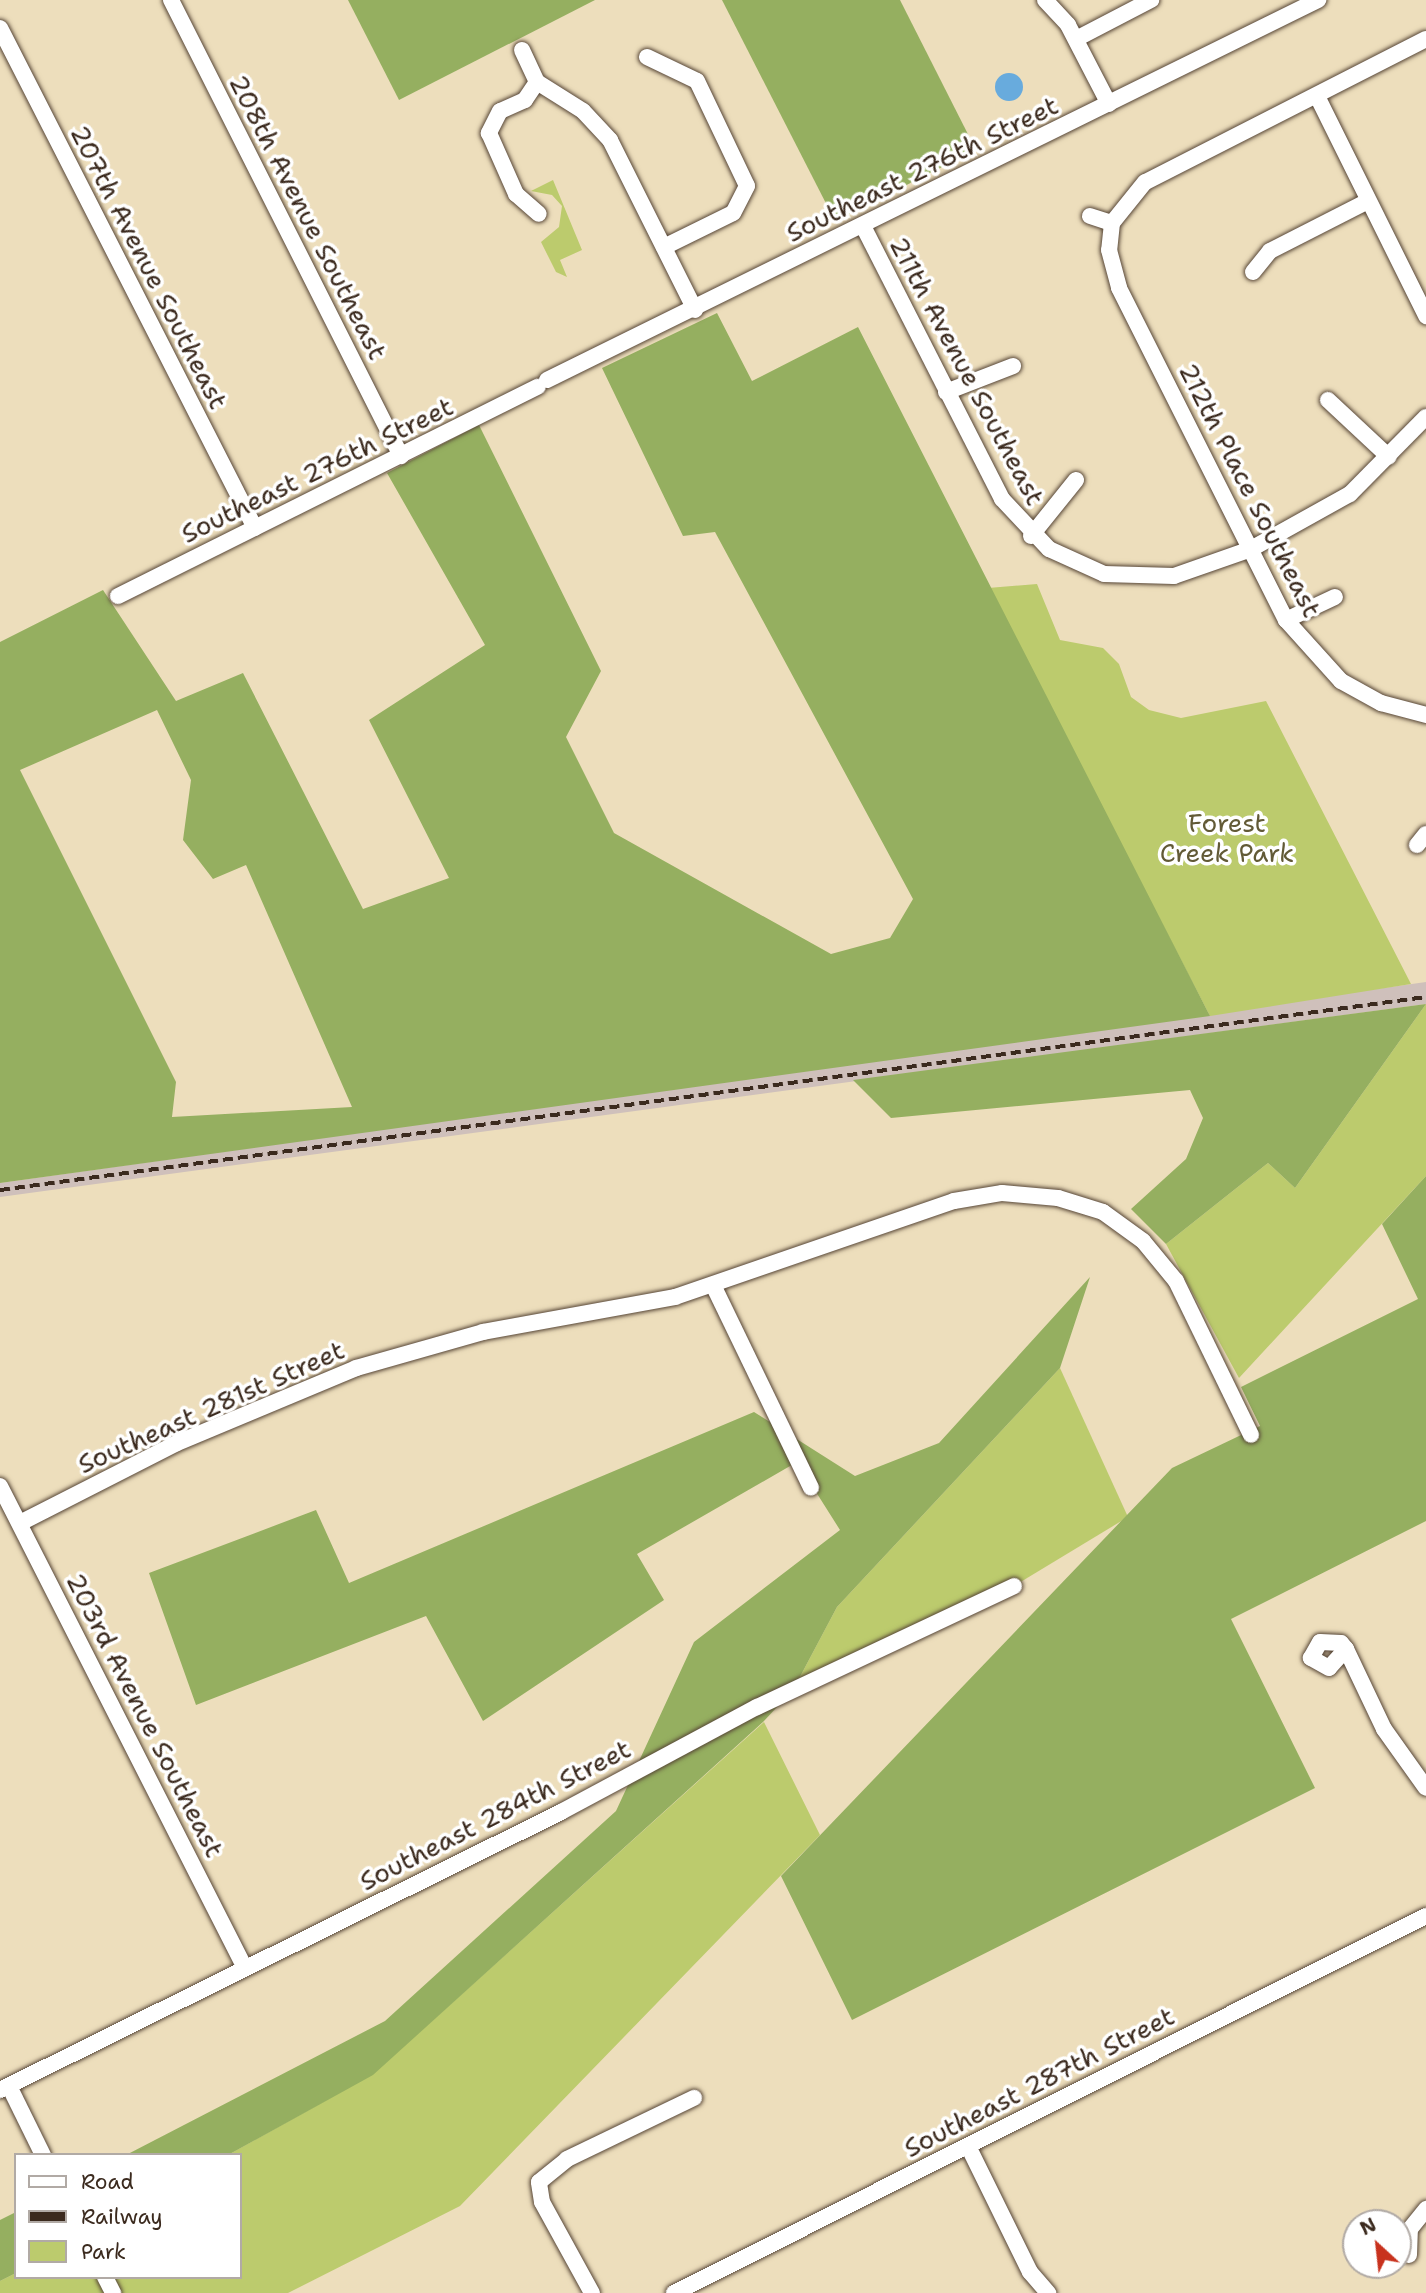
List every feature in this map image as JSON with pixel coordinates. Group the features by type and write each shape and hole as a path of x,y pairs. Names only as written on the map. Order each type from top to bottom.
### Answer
{"street":[{"name":"208th Avenue Southeast","path":"171,0 401,456"},
{"path":"1045,0 1076,39 1109,104"},
{"path":"1076,39 1151,0"},
{"name":"Southeast 276th Street","path":"118,596 1318,0"},
{"name":"207th Avenue Southeast","path":"0,28 255,528"},
{"path":"1090,216 1112,223 1145,182 1426,39"},
{"path":"522,50 537,82 596,121 695,310"},
{"path":"647,57 698,81 743,174 744,198 733,213 664,247"},
{"path":"537,82 489,126 516,194 539,214"},
{"path":"1317,96 1426,316"},
{"path":"1253,272 1270,251 1368,201"},
{"name":"212th Place Southeast","path":"1112,223 1109,250 1119,288 1286,620 1341,681 1381,703 1426,715"},
{"name":"211th Avenue Southeast","path":"863,226 1002,499 1031,536 1072,562 1129,578 1194,572 1251,549 1331,508 1389,457 1426,417"},
{"path":"946,392 1013,366"},
{"path":"1328,401 1389,457"},
{"path":"1031,536 1076,480"},
{"path":"1286,620 1335,597"},
{"name":"Southeast 281st Street","path":"20,1523 177,1443 356,1368 475,1334 654,1302 713,1285 954,1201 1037,1194 1103,1212 1166,1267 1251,1436"},
{"path":"713,1285 811,1488"},
{"name":"203rd Avenue Southeast","path":"0,1486 245,1968"},
{"name":"Southeast 284th Street","path":"4,2088 561,1812 757,1707 1014,1586"},
{"path":"1346,1649 1384,1729 1426,1788"},
{"name":"Southeast 287th Street","path":"674,2293 1426,1916"},
{"path":"4,2088 42,2153"},
{"path":"592,2293 542,2202 539,2182 567,2159 694,2098"},
{"path":"968,2146 1030,2272 1048,2293"},
{"path":"1412,2226 1426,2209"}],"shaded area":[{"path":"1426,982 1426,1004 0,1197 0,1183"}],"green space":[{"path":"348,0 595,0 399,100"},
{"path":"722,0 900,0 976,150 835,221"},
{"path":"553,180 582,250 560,260 567,277 556,272 541,242 559,227 562,206 552,195 531,191"},
{"path":"717,313 752,381 858,327 1210,1016 0,1183 0,642 103,590 176,701 243,673 363,909 449,878 369,720 485,645 387,473 479,425 601,671 566,737 614,833 831,954 890,938 913,899 715,532 683,536 602,368","holes":["157,710 191,780 183,840 213,879 246,865 352,1107 172,1117 176,1082 20,770"]},
{"name":"Forest Creek Park","path":"1037,584 1060,640 1103,648 1119,664 1131,697 1149,710 1181,718 1266,701 1411,984 1210,1016 988,588"},
{"path":"1426,1004 1426,1176 1239,1378 1166,1244 1268,1163 1295,1188"},
{"path":"1426,1004 1295,1188 1268,1163 1166,1244 1131,1209 1186,1159 1203,1118 1190,1090 891,1118 853,1080"},
{"path":"1426,1176 1426,1521 1231,1619 1315,1788 852,2020 781,1876 1172,1468 1260,1426 1241,1387 1418,1299 1382,1224"},
{"path":"1090,1277 1060,1368 837,1607 793,1690 763,1722 373,2075 232,2153 130,2153 385,2021 616,1811 694,1642 840,1530 797,1462 637,1554 664,1600 483,1721 426,1616 196,1705 149,1573 316,1510 349,1583 754,1412 855,1476 939,1443"},
{"path":"1060,1368 1128,1517 1014,1586 793,1690 837,1607"},
{"path":"764,1722 820,1835 460,2206 288,2293 0,2293 0,2281 14,2274 14,2279 242,2279 242,2153 232,2153 373,2074"},
{"path":"14,2213 14,2274 0,2281 0,2220"}],"water":[{"path":"1009,73 1019,77 1023,87 1019,97 1009,101 999,97 995,87 999,77"}],"railway":[{"path":"0,1190 1426,997"}]}
